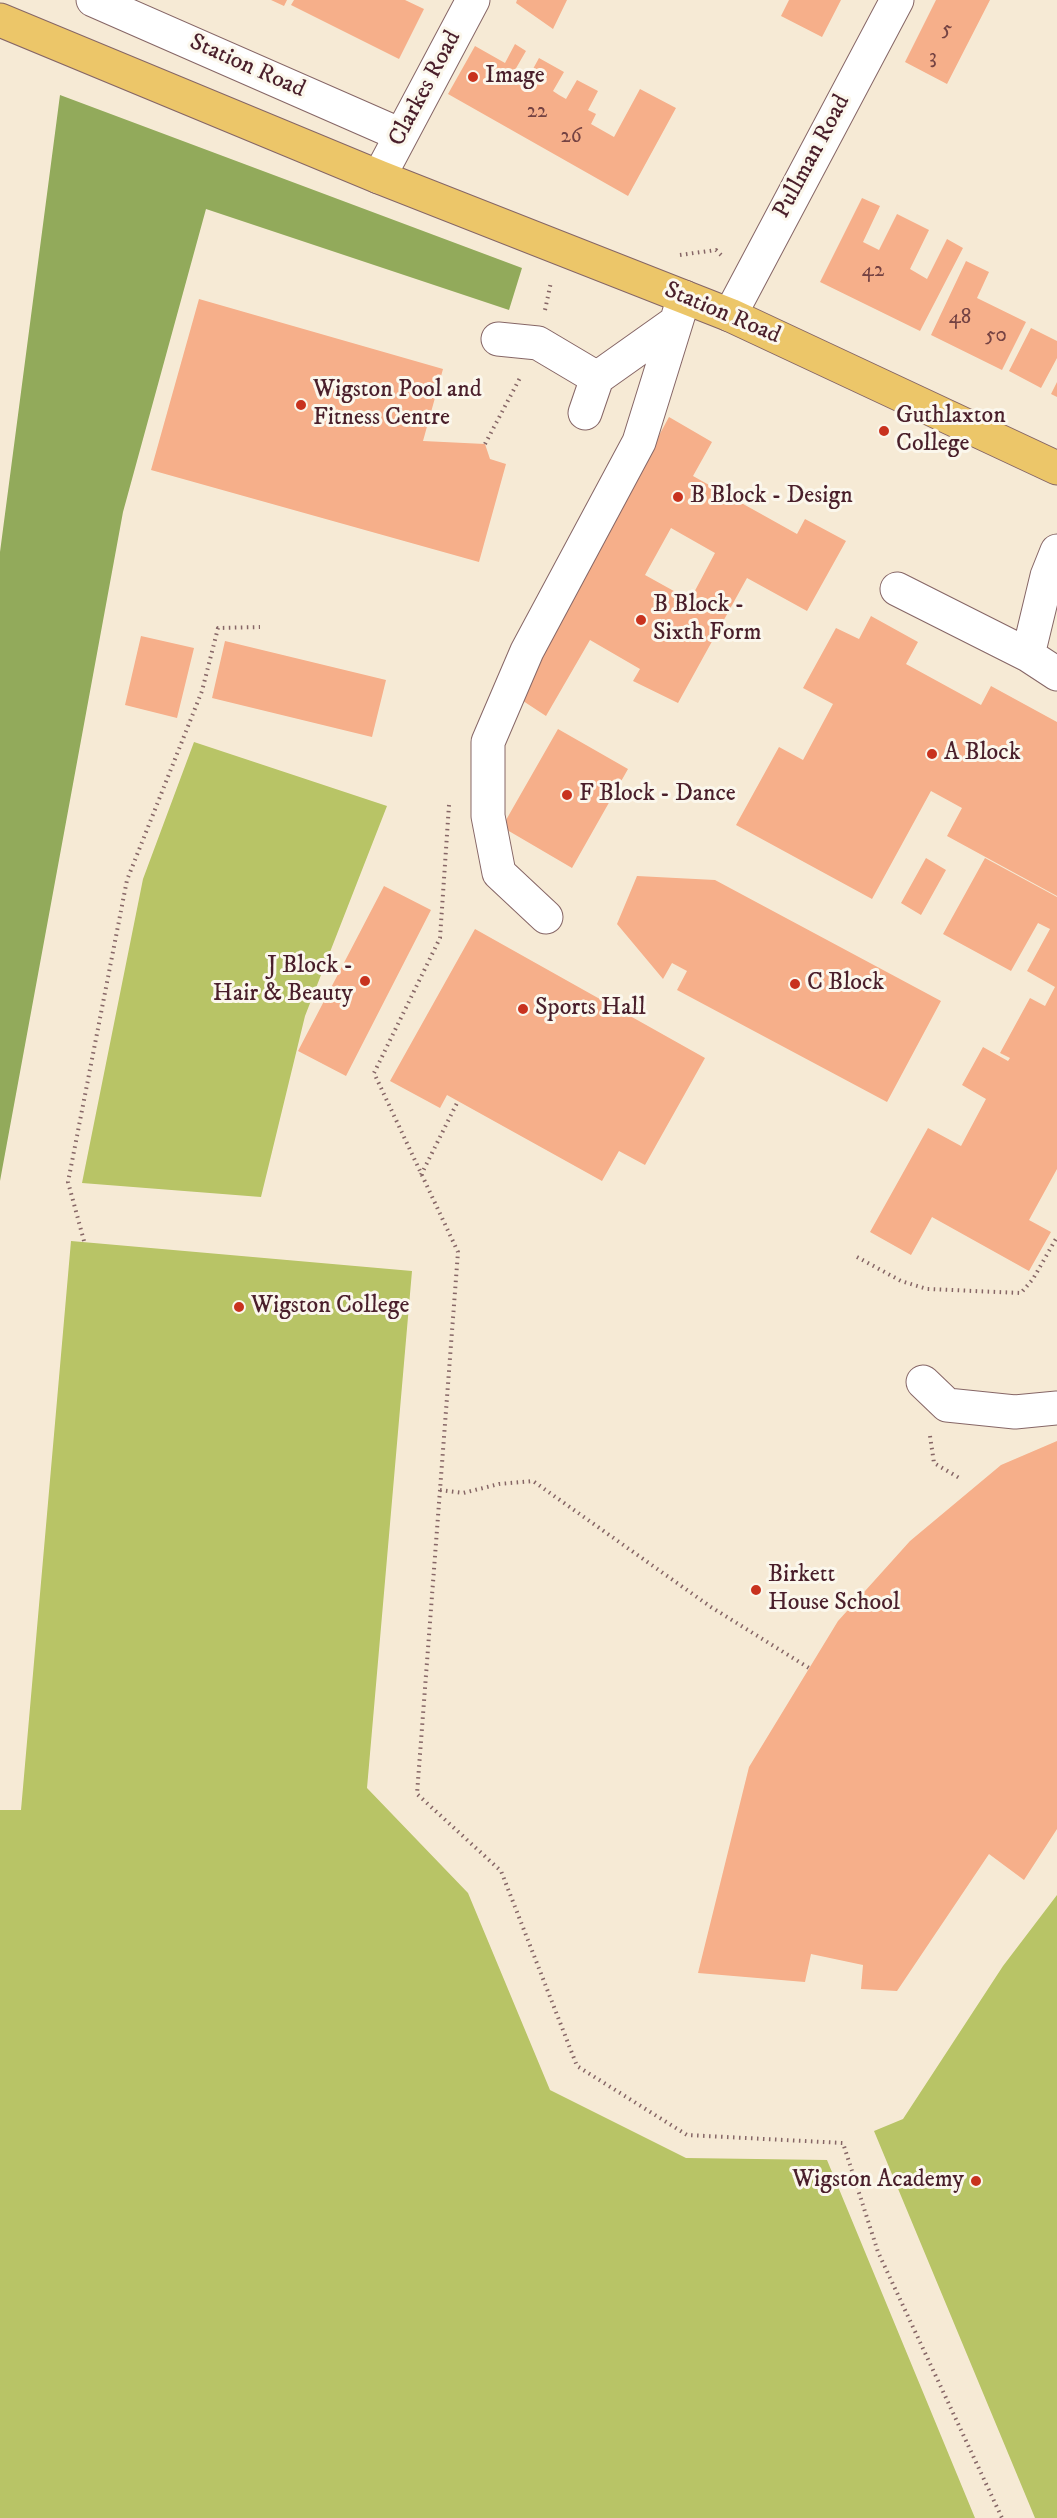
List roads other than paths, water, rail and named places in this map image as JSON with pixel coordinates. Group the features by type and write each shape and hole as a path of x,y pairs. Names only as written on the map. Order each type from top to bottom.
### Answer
{"main road":[{"name":"Station Road","path":"0,20 379,177 680,310 730,315 1057,468"}],"street":[{"name":"Station Road","path":"93,0 401,135"},
{"name":"Clarkes Road","path":"379,177 473,0"},
{"name":"Pullman Road","path":"730,315 897,0"},
{"path":"585,413 597,378 680,310"},
{"path":"546,916 499,873 488,816 488,742 527,651 639,442 680,310"},
{"path":"498,339 538,343 597,378"},
{"path":"1028,655 1047,576 1057,551"},
{"path":"897,589 1028,655 1057,674"},
{"path":"922,1382 947,1404 1015,1412 1057,1408"}],"place":[{"name":"Image","path":"473,77"},
{"name":"Wigston Pool and Fitness Centre","path":"301,405"},
{"name":"Guthlaxton College","path":"884,431"},
{"name":"B Block - Design","path":"678,497"},
{"name":"B Block - Sixth Form","path":"641,620"},
{"name":"A Block","path":"932,754"},
{"name":"F Block - Dance","path":"567,795"},
{"name":"J Block - Hair & Beauty","path":"365,981"},
{"name":"C Block","path":"795,984"},
{"name":"Sports Hall","path":"523,1009"},
{"name":"Wigston College","path":"239,1307"},
{"name":"Birkett House School","path":"756,1590"},
{"name":"Wigston Academy","path":"976,2181"}]}
